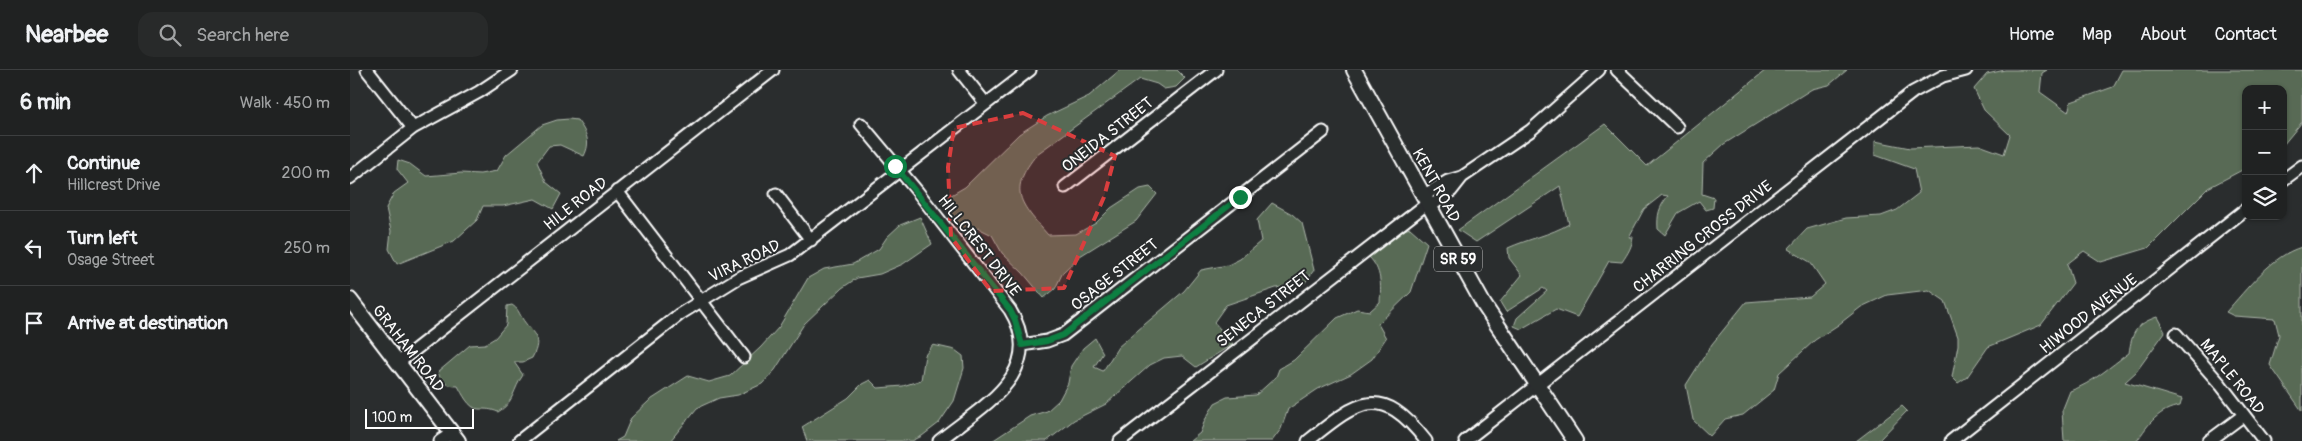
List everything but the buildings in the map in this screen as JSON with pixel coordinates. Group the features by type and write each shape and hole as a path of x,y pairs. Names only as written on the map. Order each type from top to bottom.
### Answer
{"main road":[{"name":"KENT ROAD","path":"1354,70 1484,305 1574,441"},
{"name":"GRAHAM ROAD","path":"350,300 398,363 450,438"}],"street":[{"path":"367,70 413,128"},
{"path":"350,178 413,128 478,92 512,70"},
{"name":"HILE ROAD","path":"398,363 773,70"},
{"path":"960,70 986,104"},
{"name":"VIRA ROAD","path":"519,441 700,300 738,278 781,261 811,240 1030,70"},
{"name":"ONEIDA STREET","path":"1066,187 1216,70"},
{"name":"SENECA STREET","path":"1120,441 1427,202 1451,191 1462,177 1530,131 1599,70"},
{"path":"1617,70 1677,127"},
{"name":"CHARRING CROSS DRIVE","path":"1466,441 1912,92 1943,76 1966,70"},
{"name":"HILLCREST DRIVE","path":"861,124 1010,310 1022,345"},
{"name":"OSAGE STREET","path":"1022,345 1047,341 1063,335 1323,132"},
{"path":"2287,177 2302,166"},
{"path":"617,191 744,357"},
{"path":"776,194 811,240"},
{"name":"HIWOOD AVENUE","path":"1951,441 2242,212"},
{"name":"MAPLE ROAD","path":"2176,334 2191,349 2264,441"},
{"path":"939,441 1005,388 1014,373 1022,345"},
{"path":"1308,441 1347,411 1370,404 1396,409 1410,420 1426,441"},
{"path":"2209,441 2244,414"}],"highlighted area":[{"path":"1023,113 1115,156 1104,197 1064,288 991,291 951,237 948,167 954,128"}],"green space":[{"path":"1120,70 1177,70 1185,78 1176,87 1164,89 1157,84 1140,79 1037,154 1022,178 1021,196 1030,214 1048,235 1076,234 1096,223 1111,208 1140,189 1150,187 1157,194 1136,221 1080,256 1063,272 1055,289 1044,298 1023,273 1002,253 992,235 978,228 967,240 941,201 965,187 1019,134 1047,116 1089,96"},
{"path":"1766,70 1847,70 1829,85 1812,89 1724,144 1703,163 1702,194 1714,198 1713,208 1706,210 1699,201 1678,213 1665,235 1658,229 1658,219 1662,204 1668,196 1662,195 1644,209 1629,237 1633,237 1631,247 1626,256 1622,262 1609,261 1577,317 1556,309 1521,329 1514,326 1517,318 1547,291 1543,288 1506,312 1500,302 1522,275 1509,258 1508,248 1569,224 1560,186 1476,242 1458,230 1605,124 1647,166"},
{"path":"2005,70 2047,70 2042,73 2040,92 2068,112 2071,102 2113,87 2122,70 2302,70 2302,122 2287,140 2287,85 2242,85 2242,170 2208,188 2148,248 2101,262 2084,251 2067,264 2073,283 2041,325 1988,347 1967,377 1958,383 1952,377 1958,337 1945,301 1929,290 1887,295 1861,307 1815,340 1779,373 1774,390 1743,415 1725,419 1710,436 1693,420 1686,385 1712,344 1746,302 1810,297 1825,284 1810,262 1788,249 1807,229 1846,218 1881,216 1897,210 1919,193 1914,169 1875,155 1875,141 1910,148 1979,145 2004,154 2010,135 1984,110 1974,89 1987,74"},
{"path":"557,120 577,120 585,133 587,146 584,156 560,145 549,146 537,162 546,182 561,194 553,209 535,199 503,206 483,206 477,220 454,241 397,264 389,249 391,231 386,208 394,193 408,183 397,169 398,160 410,164 426,176 461,173 480,174 497,171 506,155 542,125"},
{"path":"1272,203 1292,214 1302,223 1314,270 1304,284 1276,288 1226,305 1214,322 1233,344 1196,367 1182,356 1164,358 1150,365 1106,404 1074,420 1047,441 992,441 1030,416 1047,411 1059,400 1068,383 1071,366 1083,348 1095,338 1103,353 1094,367 1103,371 1118,347 1184,291 1201,270 1228,265 1240,259 1261,241 1257,220"},
{"path":"920,217 932,244 903,264 880,274 857,278 842,288 804,324 775,370 762,384 738,395 719,398 697,408 670,441 616,441 623,437 631,418 649,401 688,376 709,382 730,376 779,327 808,278 824,269 853,264 879,249 887,237 900,225"},
{"path":"1410,228 1427,243 1411,292 1378,324 1386,338 1372,359 1351,374 1318,389 1288,409 1281,429 1272,441 1190,441 1200,433 1215,403 1227,397 1256,395 1276,377 1279,369 1294,360 1337,318 1357,309 1370,311 1380,302 1378,272 1369,257 1395,233"},
{"path":"2302,247 2302,411 2270,365 2279,335 2275,319 2234,316 2226,312 2270,265 2280,257"},
{"path":"512,305 517,309 535,335 537,345 535,351 532,358 523,362 514,362 523,375 510,400 503,408 498,412 475,408 466,400 458,386 445,383 438,372 470,345 485,344 495,338 506,325 507,306"},
{"path":"2157,317 2165,332 2136,372 2125,382 2182,399 2180,406 2166,410 2155,418 2137,441 2064,441 2062,411 2070,391 2094,379 2129,353 2136,330 2144,323"},
{"path":"933,345 955,350 963,356 964,368 954,401 939,423 922,436 912,441 807,441 802,427 848,398 862,384 870,380 878,388 903,386 921,380 925,355"},
{"path":"1902,406 1907,411 1879,440 1856,441"}],"route":[{"path":"895,166 917,191 1010,310 1020,334 1022,345 1047,341 1063,335 1240,197"}]}
